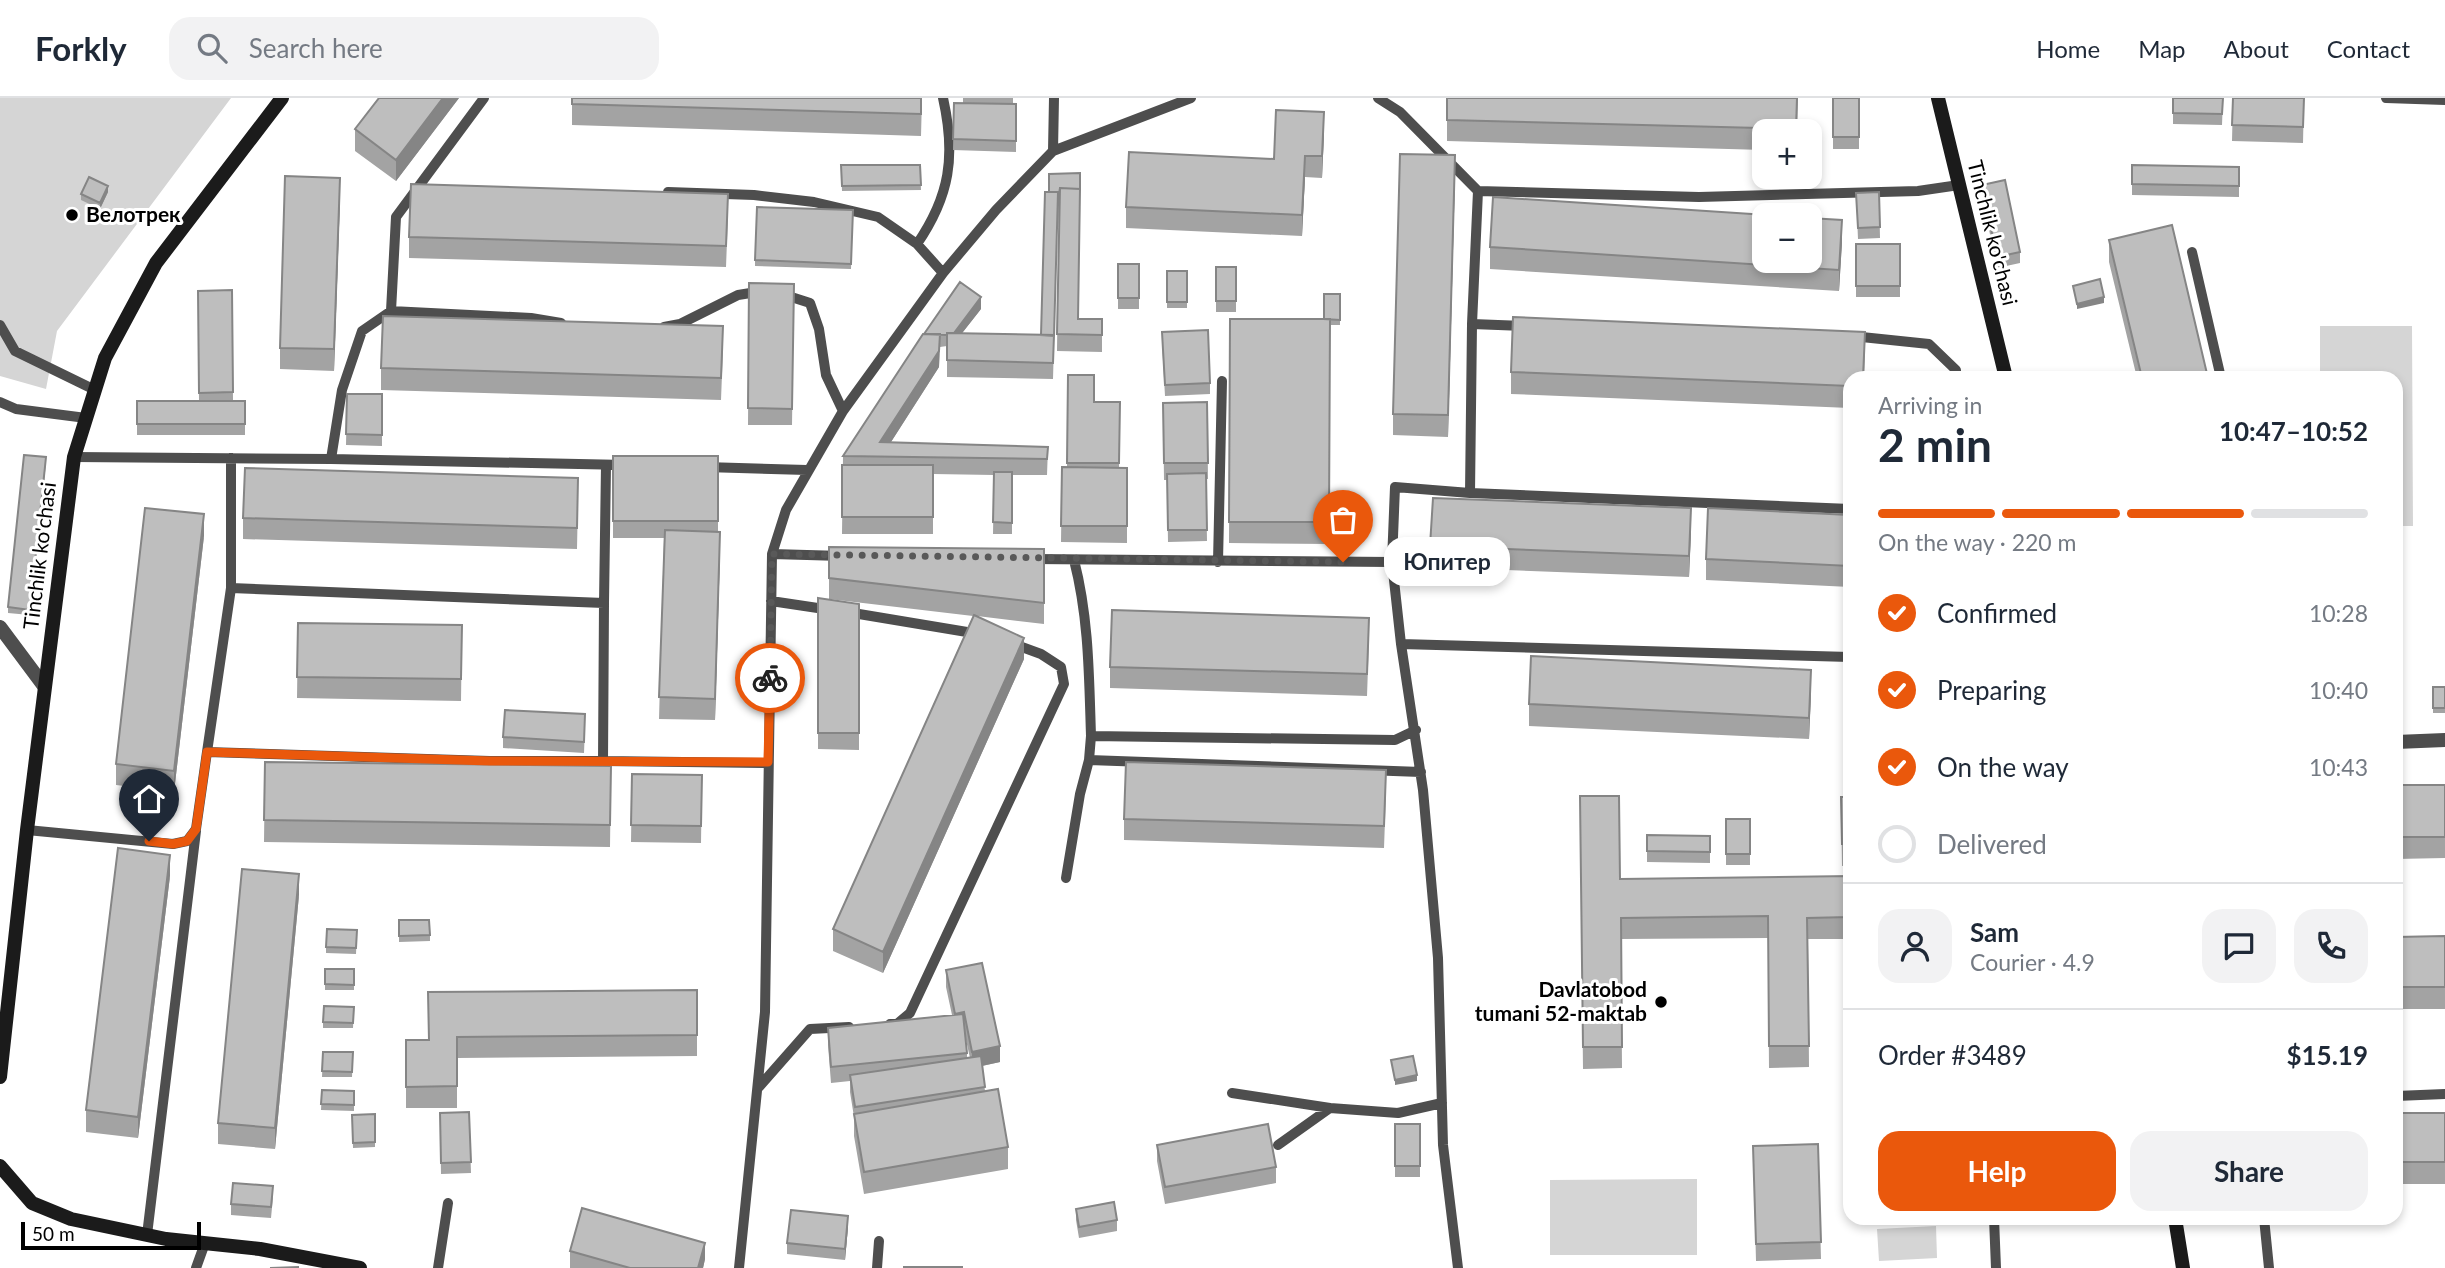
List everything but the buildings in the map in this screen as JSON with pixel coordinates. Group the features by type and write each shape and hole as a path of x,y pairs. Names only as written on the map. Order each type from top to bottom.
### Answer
{"street":[{"name":"Tinchlik ko'chasi","path":"0,1077 44,686 74,457 105,358 156,263 282,98"},
{"name":"Tinchlik ko'chasi","path":"1938,98 2004,371"},
{"path":"0,627 44,686"},
{"path":"2403,742 2445,740"},
{"path":"0,1166 32,1203 71,1219 146,1235 260,1249 360,1268"},
{"path":"2176,1225 2183,1268"}],"lane":[{"path":"391,311 396,217 484,98"},
{"path":"917,244 934,219 943,198 949,170 947,115 943,98"},
{"path":"1053,151 1054,98"},
{"path":"1378,98 1399,112 1478,191 1699,197 1918,191 1959,185"},
{"path":"2386,98 2445,100"},
{"path":"739,1268 765,1012 772,554 786,509 843,411 943,273 996,210 1053,151 1187,99"},
{"path":"417,188 431,188"},
{"path":"1470,493 1472,324 1478,191"},
{"path":"652,192 754,195 814,202 878,217 917,244 943,273"},
{"path":"2192,252 2219,371"},
{"path":"654,329 680,324 738,295 769,290 810,303 819,329 826,375 843,411"},
{"path":"331,459 342,390 362,331 391,311 531,318 576,325"},
{"path":"1472,324 1540,327"},
{"path":"0,325 15,351 95,390"},
{"path":"1843,335 1929,344 1956,371"},
{"path":"1219,562 1222,381"},
{"path":"0,401 16,409 86,418"},
{"path":"74,457 331,459 633,466"},
{"path":"146,1235 196,829 231,589 231,458"},
{"path":"603,761 606,465"},
{"path":"687,467 807,470"},
{"path":"1458,1268 1443,1145 1438,958 1421,772 1401,644 1392,562 1395,487 1470,493 1843,509"},
{"path":"772,554 854,556"},
{"path":"1019,559 1392,562"},
{"path":"1066,878 1080,794 1089,760 1091,736 1088,637 1074,560"},
{"path":"231,589 604,603"},
{"path":"771,601 986,635"},
{"path":"872,1025 897,1024 910,1013 1064,684 1061,667 1041,654 999,637"},
{"path":"1401,644 1843,657"},
{"path":"1091,736 1395,740 1416,730"},
{"path":"207,752 490,761 768,762"},
{"path":"1089,760 1421,772"},
{"path":"27,830 173,844 187,841 196,829"},
{"path":"759,1087 810,1029 860,1026"},
{"path":"1232,1093 1330,1108 1398,1113 1442,1102"},
{"path":"2403,1096 2445,1094"},
{"path":"1278,1145 1330,1108"},
{"path":"438,1268 448,1203"},
{"path":"1994,1225 1996,1268"},
{"path":"2265,1225 2269,1268"},
{"path":"877,1268 880,1241"},
{"path":"195,1268 205,1243"}],"shaded area":[{"name":"Велотрек","path":"0,98 231,98 57,331 46,389 0,376"},
{"path":"2320,326 2412,326 2413,526 2403,526 2403,371 2320,371"},
{"path":"1697,1179 1697,1255 1550,1255 1550,1180"},
{"path":"1936,1226 1937,1258 1879,1261 1877,1229"}],"way so far":[{"path":"770,678 772,554 1188,562 1343,562"}],"place":[{"name":"Велотрек","path":"72,215"},
{"name":"Юпитер","path":"1343,562"},
{"name":"Davlatobod tumani 52-maktab","path":"1661,1002"}],"route":[{"path":"149,841 173,844 187,841 196,829 207,752 490,761 768,762 770,678"}]}
